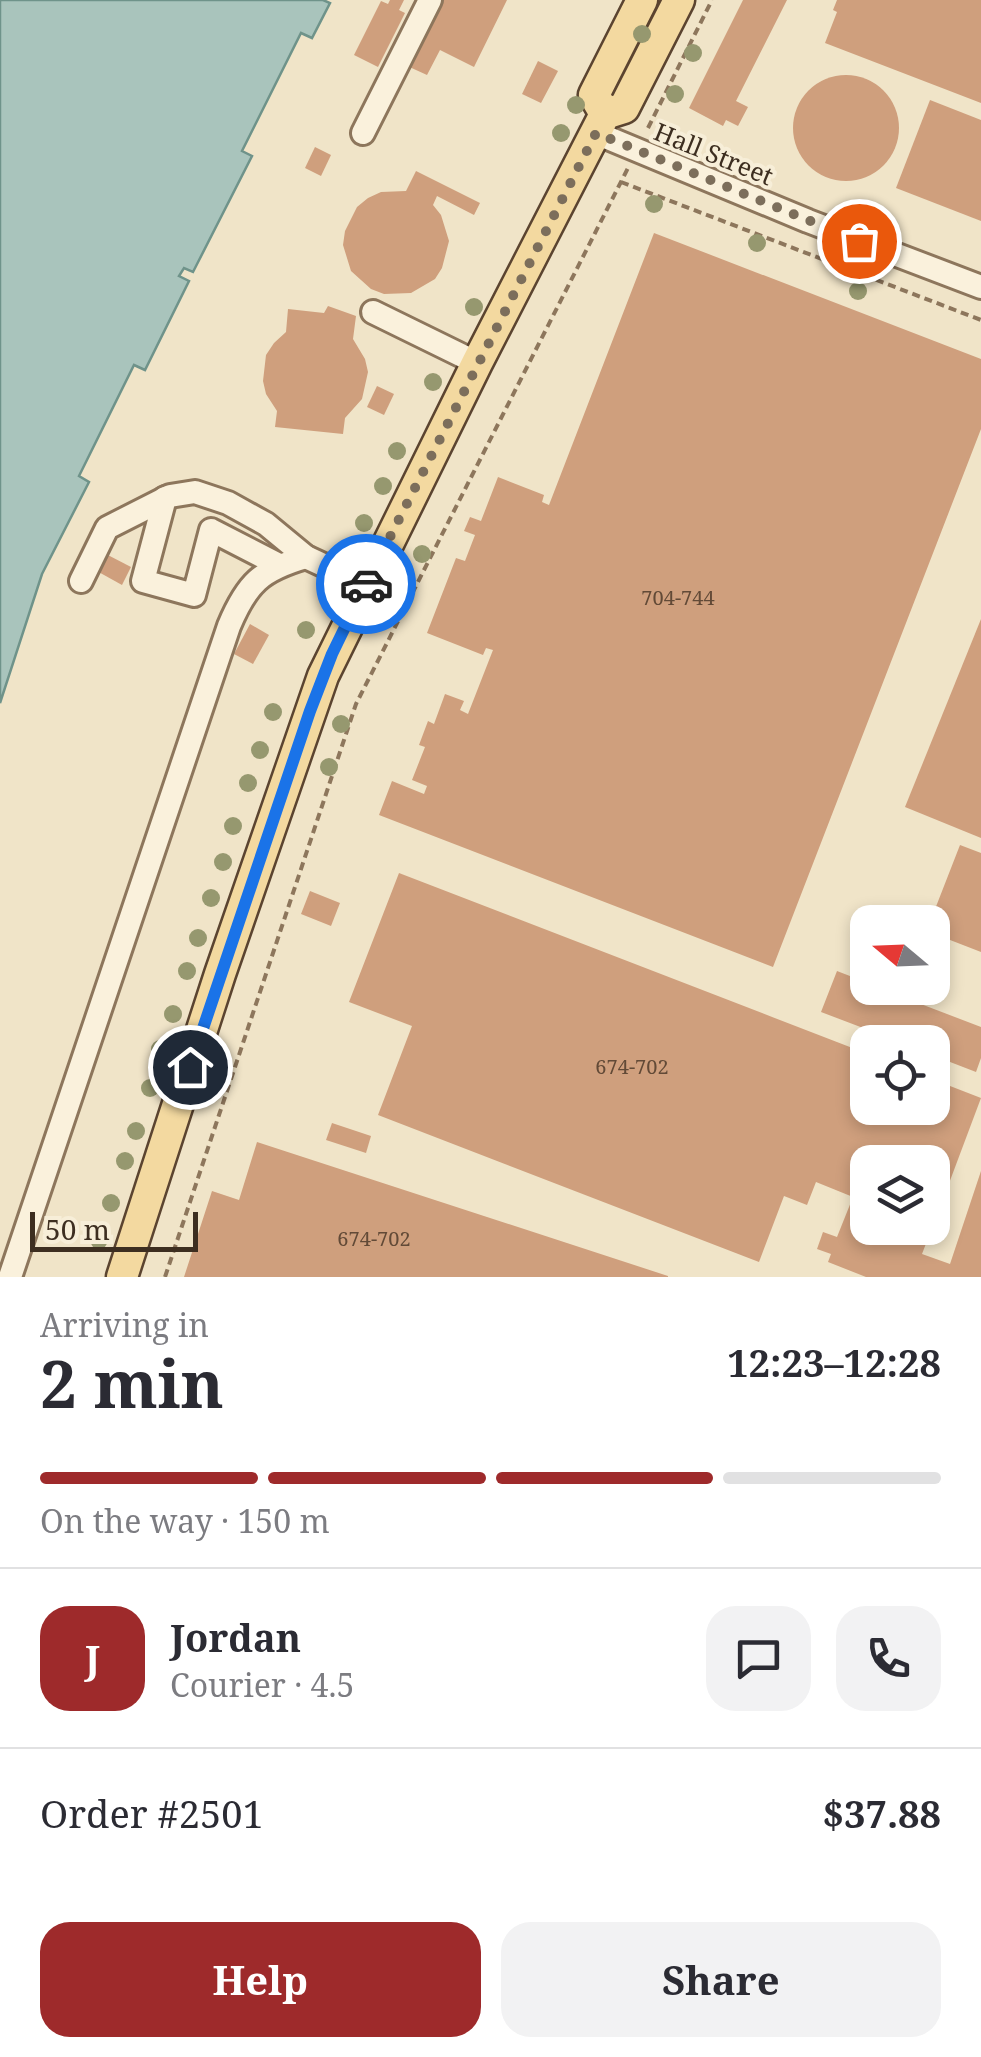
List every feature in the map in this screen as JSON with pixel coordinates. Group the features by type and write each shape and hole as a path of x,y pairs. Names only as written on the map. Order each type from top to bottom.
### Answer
{"main road":[{"path":"600,124 594,95 642,0"},
{"path":"122,1277 332,654 600,124 624,108 678,0"}],"street":[{"path":"364,133 430,0"},
{"name":"Hall Street","path":"600,124 636,151 981,287"},
{"path":"373,312 477,363"},
{"path":"80,581 107,528 185,492 212,496 266,524 306,558 366,585"},
{"path":"165,498 143,582 194,595 210,530 279,565"},
{"path":"10,1277 229,626 253,583 279,565 306,558"}],"path":[{"path":"165,1277 356,704 712,0"},
{"path":"621,182 981,320"}],"water":[{"path":"0,0 330,3 312,38 301,33 242,151 252,156 193,272 184,268 179,276 189,281 145,370 134,365 79,476 89,482 42,574 0,703"}],"building":[{"path":"390,0 404,0 399,10 405,13 378,67 354,55 381,1 388,4"},
{"path":"438,0 507,0 474,67 440,50 427,75 405,65"},
{"path":"743,0 787,0 736,101 748,107 738,126 726,120 723,126 689,108"},
{"path":"837,0 981,0 981,103 825,43 837,12 833,10"},
{"path":"538,61 558,71 541,103 522,94"},
{"path":"846,75 866,79 883,91 895,108 899,128 895,148 883,165 866,177 846,181 826,177 809,165 797,148 793,128 797,108 809,91 826,79"},
{"path":"930,100 981,120 981,221 896,188"},
{"path":"315,147 331,155 321,176 305,168"},
{"path":"416,171 480,203 474,215 437,196 433,205 441,215 449,241 442,268 435,279 411,293 384,294 371,289 351,271 343,245 345,231 357,207 381,192 406,191"},
{"path":"654,233 981,359 981,429 773,967 379,815 392,781 424,794 427,786 412,780 425,747 419,745 428,721 434,724 445,694 464,701 460,710 468,714 493,650 486,648 483,655 427,633 456,558 465,561 475,535 464,531 470,517 481,521 498,477 544,495 542,502 549,505"},
{"path":"328,306 356,316 353,339 368,372 362,399 345,418 343,434 275,427 277,411 263,381 266,355 286,332 288,309 324,313"},
{"path":"377,386 394,394 384,415 367,407"},
{"path":"104,553 131,567 122,585 95,570"},
{"path":"981,619 981,838 905,807"},
{"path":"250,624 269,635 253,664 234,654"},
{"path":"960,845 981,853 981,952 950,940 950,905 937,905"},
{"path":"399,873 850,1047 850,1125 950,1125 950,1086 981,1098 950,1181 950,1145 850,1145 850,1196 816,1182 807,1205 784,1196 759,1262 378,1115 412,1026 349,1002"},
{"path":"310,891 340,903 331,926 301,914"},
{"path":"837,971 850,976 850,1005 923,1005 981,1027 981,1058 976,1072 950,1062 950,1025 855,1025 821,1012"},
{"path":"332,1123 371,1136 366,1153 326,1140"},
{"path":"257,1142 668,1277 184,1277 212,1191 239,1200"},
{"path":"981,1171 981,1277 866,1277 828,1262 831,1254 817,1249 823,1232 837,1237 850,1204 850,1245 925,1245 922,1254 950,1264"}],"way so far":[{"path":"366,584 596,133 859,241"}],"route":[{"path":"190,1067 310,711 366,584"}]}
